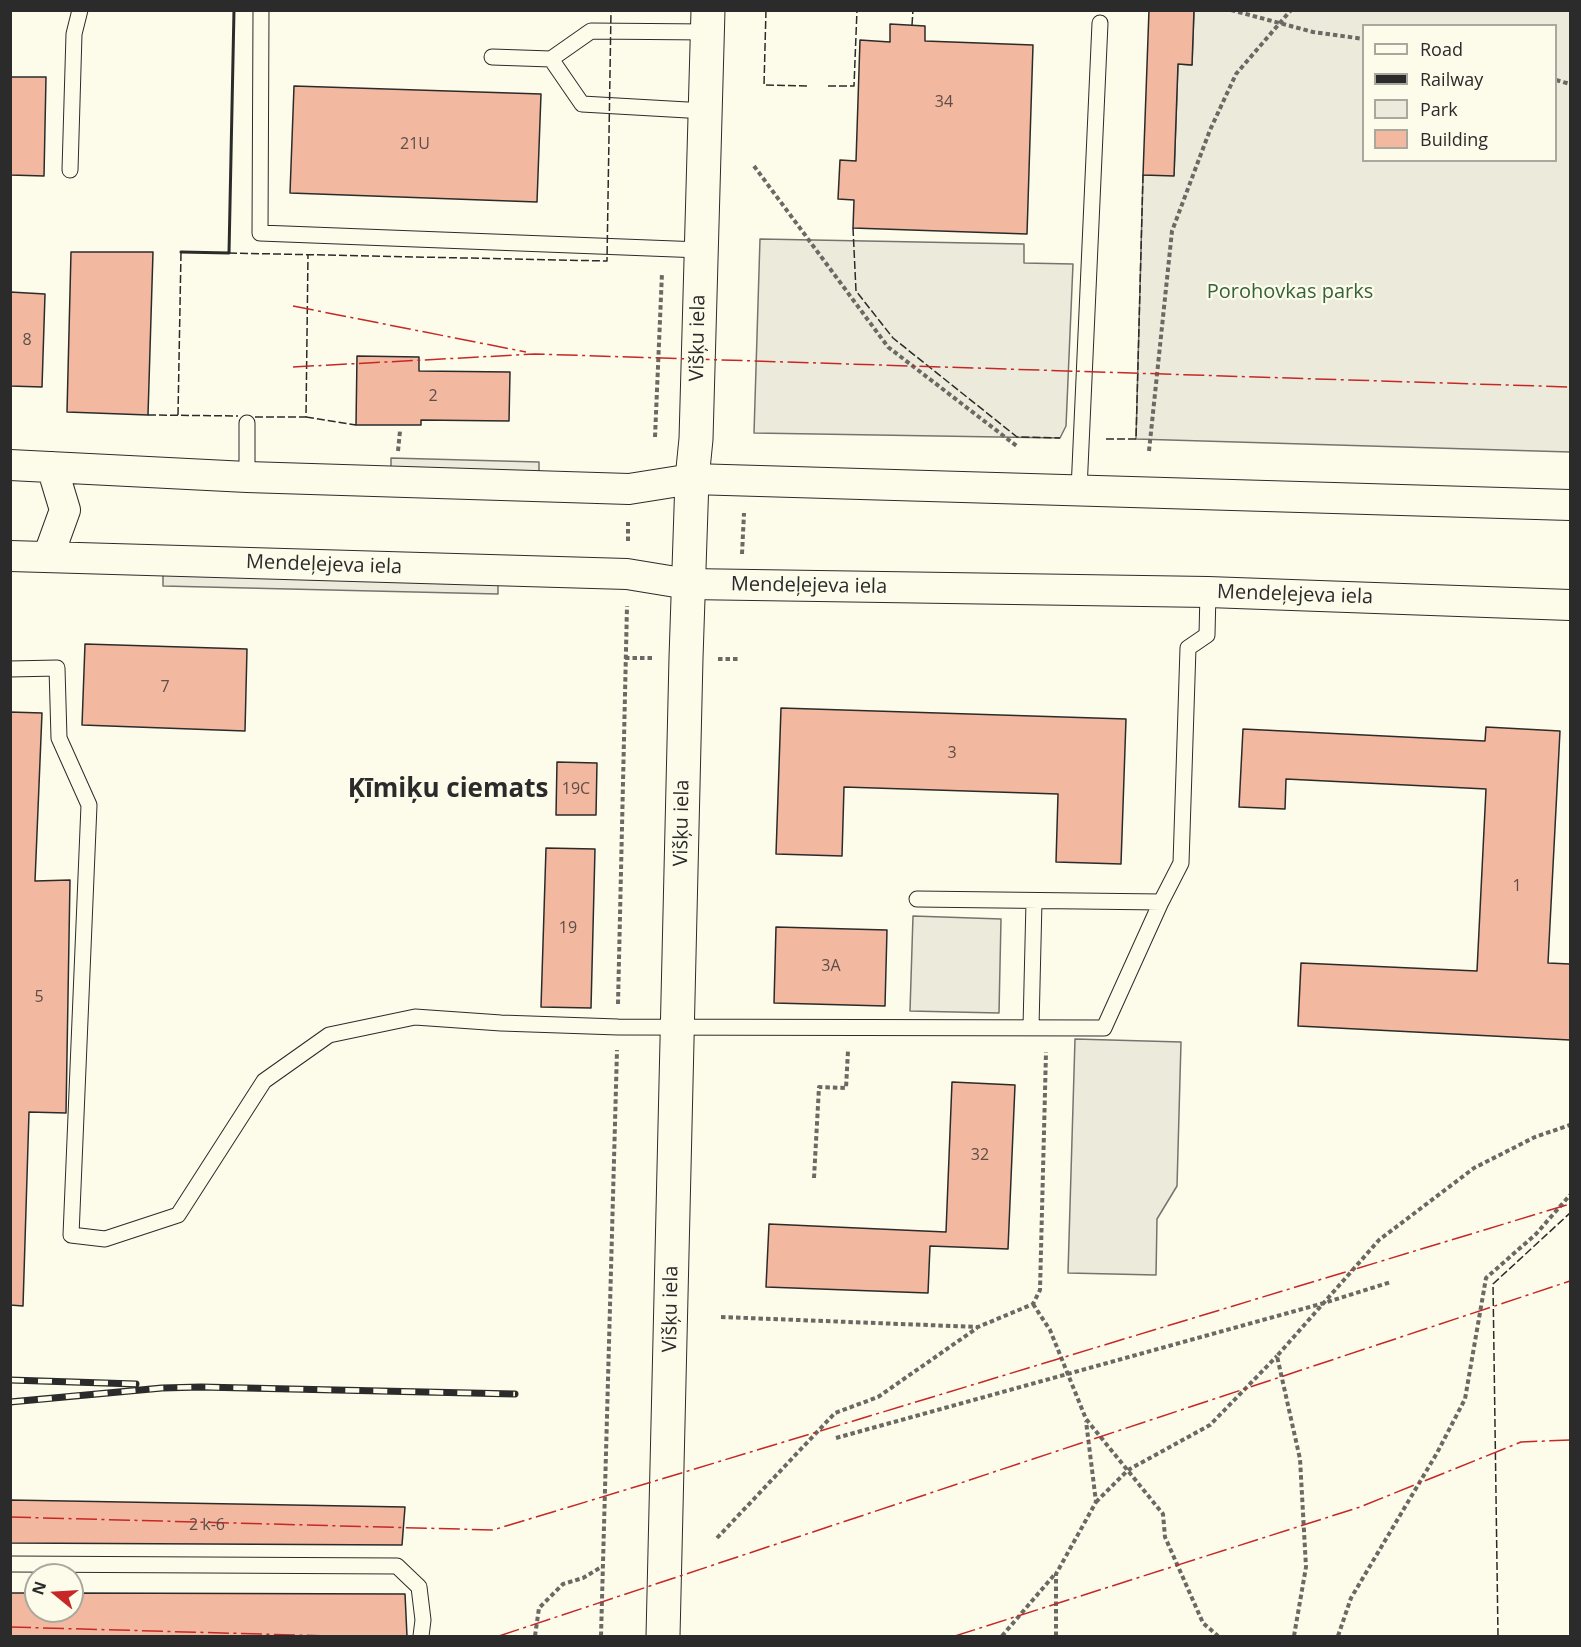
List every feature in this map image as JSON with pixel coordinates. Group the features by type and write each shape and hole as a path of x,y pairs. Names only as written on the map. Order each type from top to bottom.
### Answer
{"street":[{"name":"Višķu iela","path":"663,1636 688,584 696,439 708,21"},
{"path":"10,465 247,477 629,489 692,479 1570,505"},
{"path":"48,557 65,510 52,466"},
{"name":"Mendeļejeva iela","path":"10,556 627,574 688,584 1208,592 1570,605"}],"lane":[{"path":"70,170 74,34 80,10"},
{"path":"261,10 260,233 700,250"},
{"path":"492,57 551,59 591,31 708,21"},
{"path":"1079,490 1100,23"},
{"path":"551,59 582,104 705,111"},
{"path":"247,477 248,423"},
{"path":"10,669 57,668 59,738 89,805 71,1235 105,1239 178,1215 264,1081 329,1035 415,1017 618,1027 1104,1028 1180,863 1188,648 1207,635 1208,592"},
{"path":"917,899 1161,902"},
{"path":"1034,901 1039,1027"},
{"path":"10,1564 397,1566 419,1587 423,1620 421,1636"}],"path":[{"path":"1232,10 1313,32 1362,39"},
{"path":"1149,451 1172,231 1210,130 1236,74 1291,10"},
{"path":"754,166 888,347 1018,447"},
{"path":"398,452 400,431"},
{"path":"741,563 744,502"},
{"path":"628,520 628,551"},
{"path":"601,1636 627,597"},
{"path":"625,658 659,658"},
{"path":"711,659 738,659"},
{"path":"813,1178 819,1087 846,1088 849,1027"},
{"path":"717,1538 835,1413 878,1397 978,1327 1033,1304 1040,1290 1039,1027"},
{"path":"1002,1636 1056,1574 1096,1502 1128,1470 1210,1425 1277,1356 1379,1240 1474,1168 1536,1137 1570,1125"},
{"path":"1338,1636 1351,1598 1437,1453 1465,1400 1486,1278 1536,1234 1570,1195"},
{"path":"836,1438 1324,1303 1390,1282"},
{"path":"1033,1304 1050,1330 1086,1419 1096,1502"},
{"path":"721,1317 978,1327"},
{"path":"1277,1356 1300,1460 1306,1567 1294,1636"},
{"path":"1086,1419 1163,1514 1165,1537 1203,1623 1218,1636"},
{"path":"535,1636 538,1608 563,1584 583,1578 603,1566"},
{"path":"1056,1574 1056,1636"}],"green space":[{"name":"Porohovkas parks","path":"1194,11 1570,11 1570,452 1136,439 1143,175 1174,175 1178,64 1192,65"},
{"path":"760,239 1024,244 1024,263 1073,264 1066,426 1060,438 754,433"}],"shaded area":[{"path":"391,458 539,462 539,474 391,471"},
{"path":"163,570 498,579 498,594 163,586"},
{"path":"913,916 1001,919 999,1013 910,1011"},
{"path":"1075,1039 1181,1042 1177,1186 1157,1219 1156,1275 1068,1273"}],"building":[{"path":"1149,10 1194,10 1192,65 1178,64 1174,176 1143,175"},
{"path":"890,24 925,26 925,41 1033,45 1027,234 853,228 854,200 838,199 840,160 856,161 860,40 890,42"},
{"path":"10,77 46,77 44,176 10,175"},
{"path":"294,86 541,94 537,202 290,193"},
{"path":"71,252 153,252 148,415 67,412"},
{"path":"10,292 45,294 42,387 10,386"},
{"path":"357,356 419,357 419,371 510,372 509,421 421,420 421,425 356,425"},
{"path":"85,644 247,649 245,731 82,725"},
{"path":"781,708 1126,719 1121,864 1056,862 1058,794 844,787 842,856 776,854"},
{"path":"10,712 42,713 35,881 70,880 66,1113 29,1112 23,1306 10,1305"},
{"path":"1486,727 1560,731 1548,963 1570,964 1570,1040 1298,1026 1301,963 1477,971 1486,789 1286,779 1285,809 1239,807 1243,729 1485,741"},
{"path":"557,762 597,763 596,815 556,815"},
{"path":"546,848 595,849 591,1008 541,1007"},
{"path":"776,927 887,930 885,1006 774,1003"},
{"path":"952,1082 1015,1085 1008,1249 930,1246 928,1293 766,1287 769,1224 946,1232"},
{"path":"10,1500 405,1507 402,1545 10,1543"},
{"path":"10,1593 24,1593 24,1623 84,1623 84,1593 405,1594 407,1636 10,1636"}],"railway":[{"path":"10,1380 136,1384"},
{"path":"10,1402 162,1388 201,1387 515,1394"}],"fence":[{"path":"766,10 764,85 809,86"},
{"path":"828,86 854,86 857,10"},
{"path":"912,25 913,10"},
{"path":"229,253 607,261 611,11"},
{"path":"1106,439 1136,439 1143,175"},
{"path":"853,228 856,291 893,338 1017,437 1060,438"},
{"path":"178,415 181,252"},
{"path":"255,417 306,417 308,254"},
{"path":"148,415 238,416"},
{"path":"306,417 356,425"},
{"path":"1498,1636 1493,1284 1570,1213"}],"wall":[{"path":"181,252 229,253 234,10"}],"power":[{"path":"293,306 526,352"},
{"path":"293,367 535,354 1570,387"},
{"path":"10,1517 493,1530 1570,1204"},
{"path":"499,1636 1570,1281"},
{"path":"955,1636 1360,1507 1521,1442 1570,1440"},
{"path":"10,1627 330,1636"}],"district":[{"name":"Ķīmiķu ciemats","path":"448,790"}]}
